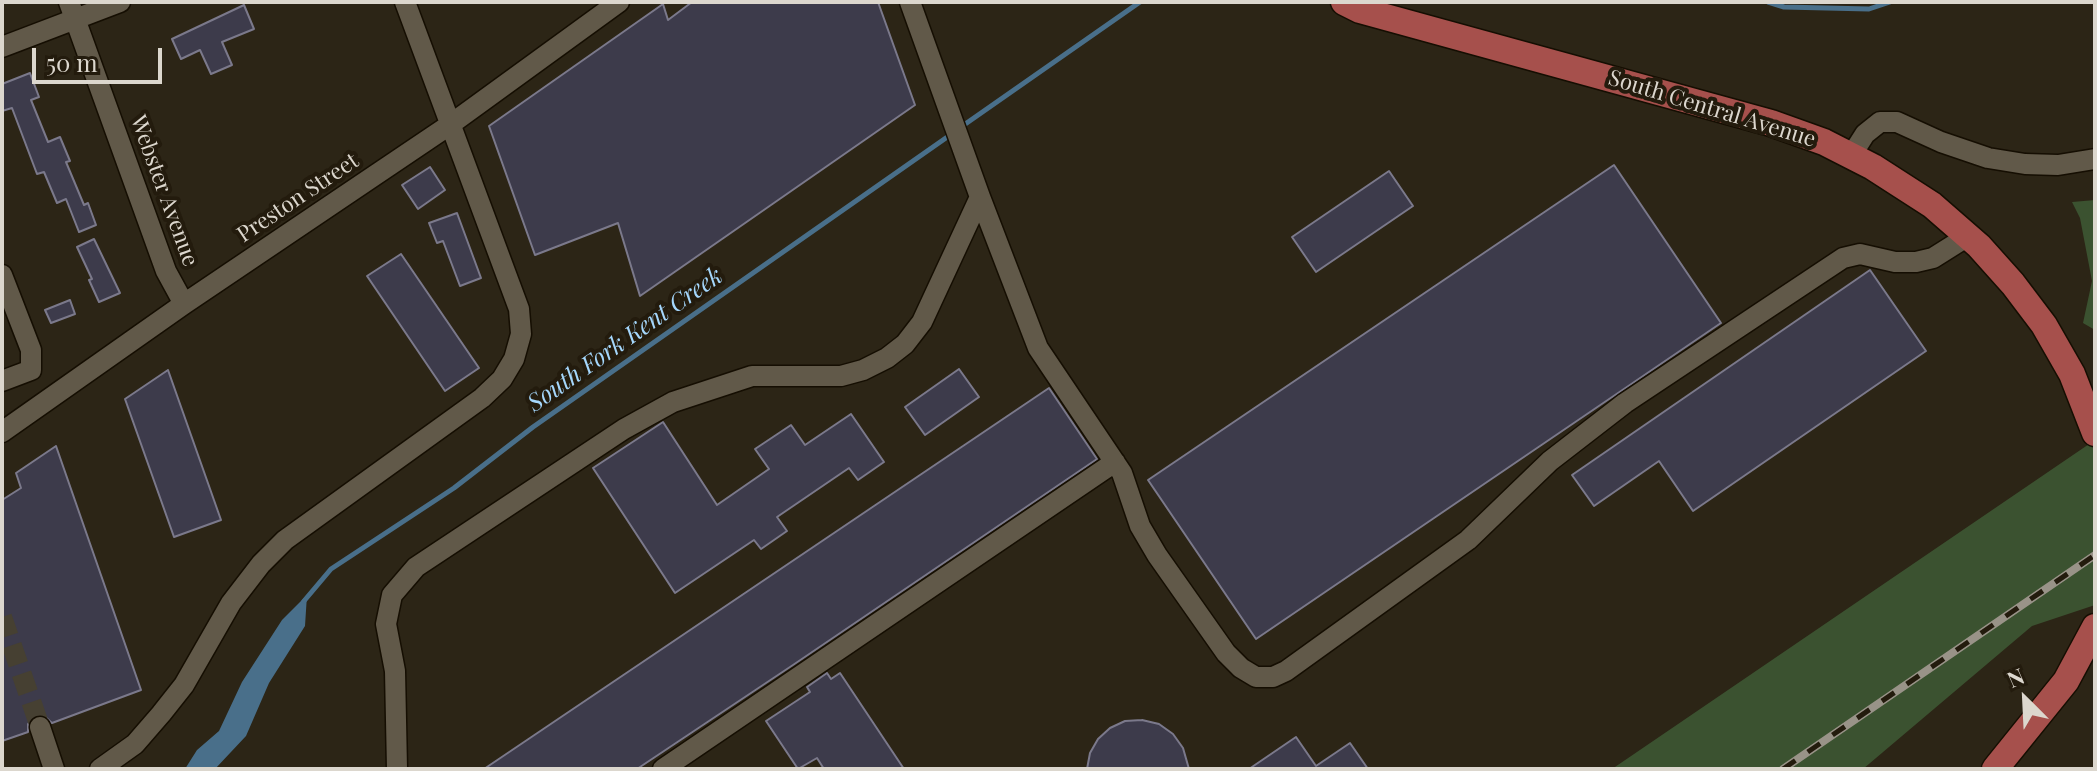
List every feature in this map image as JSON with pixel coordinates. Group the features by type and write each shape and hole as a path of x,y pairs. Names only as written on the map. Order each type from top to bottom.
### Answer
{"main road":[{"name":"South Central Avenue","path":"1344,2 1360,10 1771,123 1873,167 1932,205 1968,236 2013,284 2044,325 2072,374 2095,433"},
{"path":"1995,769 2066,681 2095,627"}],"street":[{"path":"2,47 72,11 120,2"},
{"path":"100,769 135,744 161,714 184,685 231,603 277,548 482,398 502,379 514,359 521,334 519,309 405,2"},
{"name":"Preston Street","path":"2,432 184,304 451,124 619,2"},
{"path":"910,2 1038,348 1122,473 1147,540 1226,653 1256,677 1273,677 1286,671 1468,540 1550,461 1625,403 1843,258 1860,254 1895,262 1916,262 1933,258 1968,236"},
{"name":"Webster Avenue","path":"72,11 166,271 184,304"},
{"path":"1851,156 1865,134 1880,122 1897,122 1941,142 1988,158 2058,165 2095,159"},
{"path":"397,769 395,671 386,624 392,595 416,567 624,429 673,402 752,376 841,376 863,370 887,358 905,344 922,322 980,197"},
{"path":"2,275 31,350 31,370 2,381"},
{"path":"663,769 1115,462"},
{"path":"40,727 54,769"}],"green space":[{"path":"2095,200 2095,330 2083,323 2092,281 2080,218 2072,202"},
{"path":"2095,440 2095,605 2032,626 1863,769 1612,769"}],"water":[{"path":"307,595 305,626 269,683 246,736 215,769 185,769 197,750 219,731 242,682 282,620"}],"building":[{"path":"692,2 878,2 915,105 640,296 618,223 535,255 489,126 663,4 668,20"},
{"path":"244,5 254,29 222,42 232,65 211,74 200,50 181,59 172,39"},
{"path":"30,73 39,97 31,100 48,142 60,137 70,161 66,162 96,225 79,232 66,199 57,203 44,172 37,174 12,108 2,111 2,84"},
{"path":"1614,165 1721,323 1256,639 1148,480"},
{"path":"430,167 445,190 418,209 402,185"},
{"path":"1389,171 1413,206 1316,272 1292,237"},
{"path":"457,213 481,278 460,286 443,241 437,243 429,223"},
{"path":"94,239 120,293 99,302 77,247"},
{"path":"401,254 479,368 445,391 367,276"},
{"path":"1870,270 1926,351 1693,511 1659,461 1594,506 1572,475"},
{"path":"70,300 75,314 51,323 45,310"},
{"path":"959,369 979,397 925,435 905,407"},
{"path":"168,370 221,520 174,537 125,399"},
{"path":"1049,388 1097,459 793,665 637,769 484,769"},
{"path":"851,414 884,462 858,480 849,468 777,517 787,531 761,549 754,540 675,593 593,468 663,422 717,505 769,469 755,449 791,425 805,445"},
{"path":"56,446 141,690 52,723 43,715 35,715 28,724 28,732 2,741 2,500 21,488 16,473"},
{"path":"827,673 831,679 840,673 904,769 824,769 817,758 798,769 766,721 810,692 807,687"},
{"path":"1142,720 1159,724 1173,734 1183,748 1189,769 1087,769 1090,753 1098,739 1110,728 1125,721"},
{"path":"1296,737 1316,766 1350,743 1368,769 1249,769"}],"waterway":[{"name":"South Fork Kent Creek","path":"961,127 1140,2"},
{"name":"South Fork Kent Creek","path":"1768,2 1784,7 1869,9 1890,2"},
{"name":"South Fork Kent Creek","path":"304,601 331,569 454,488 533,427 953,133"}],"tunnel":[{"path":"2,617 40,727"}],"railway":[{"path":"1783,769 2095,555"}]}
